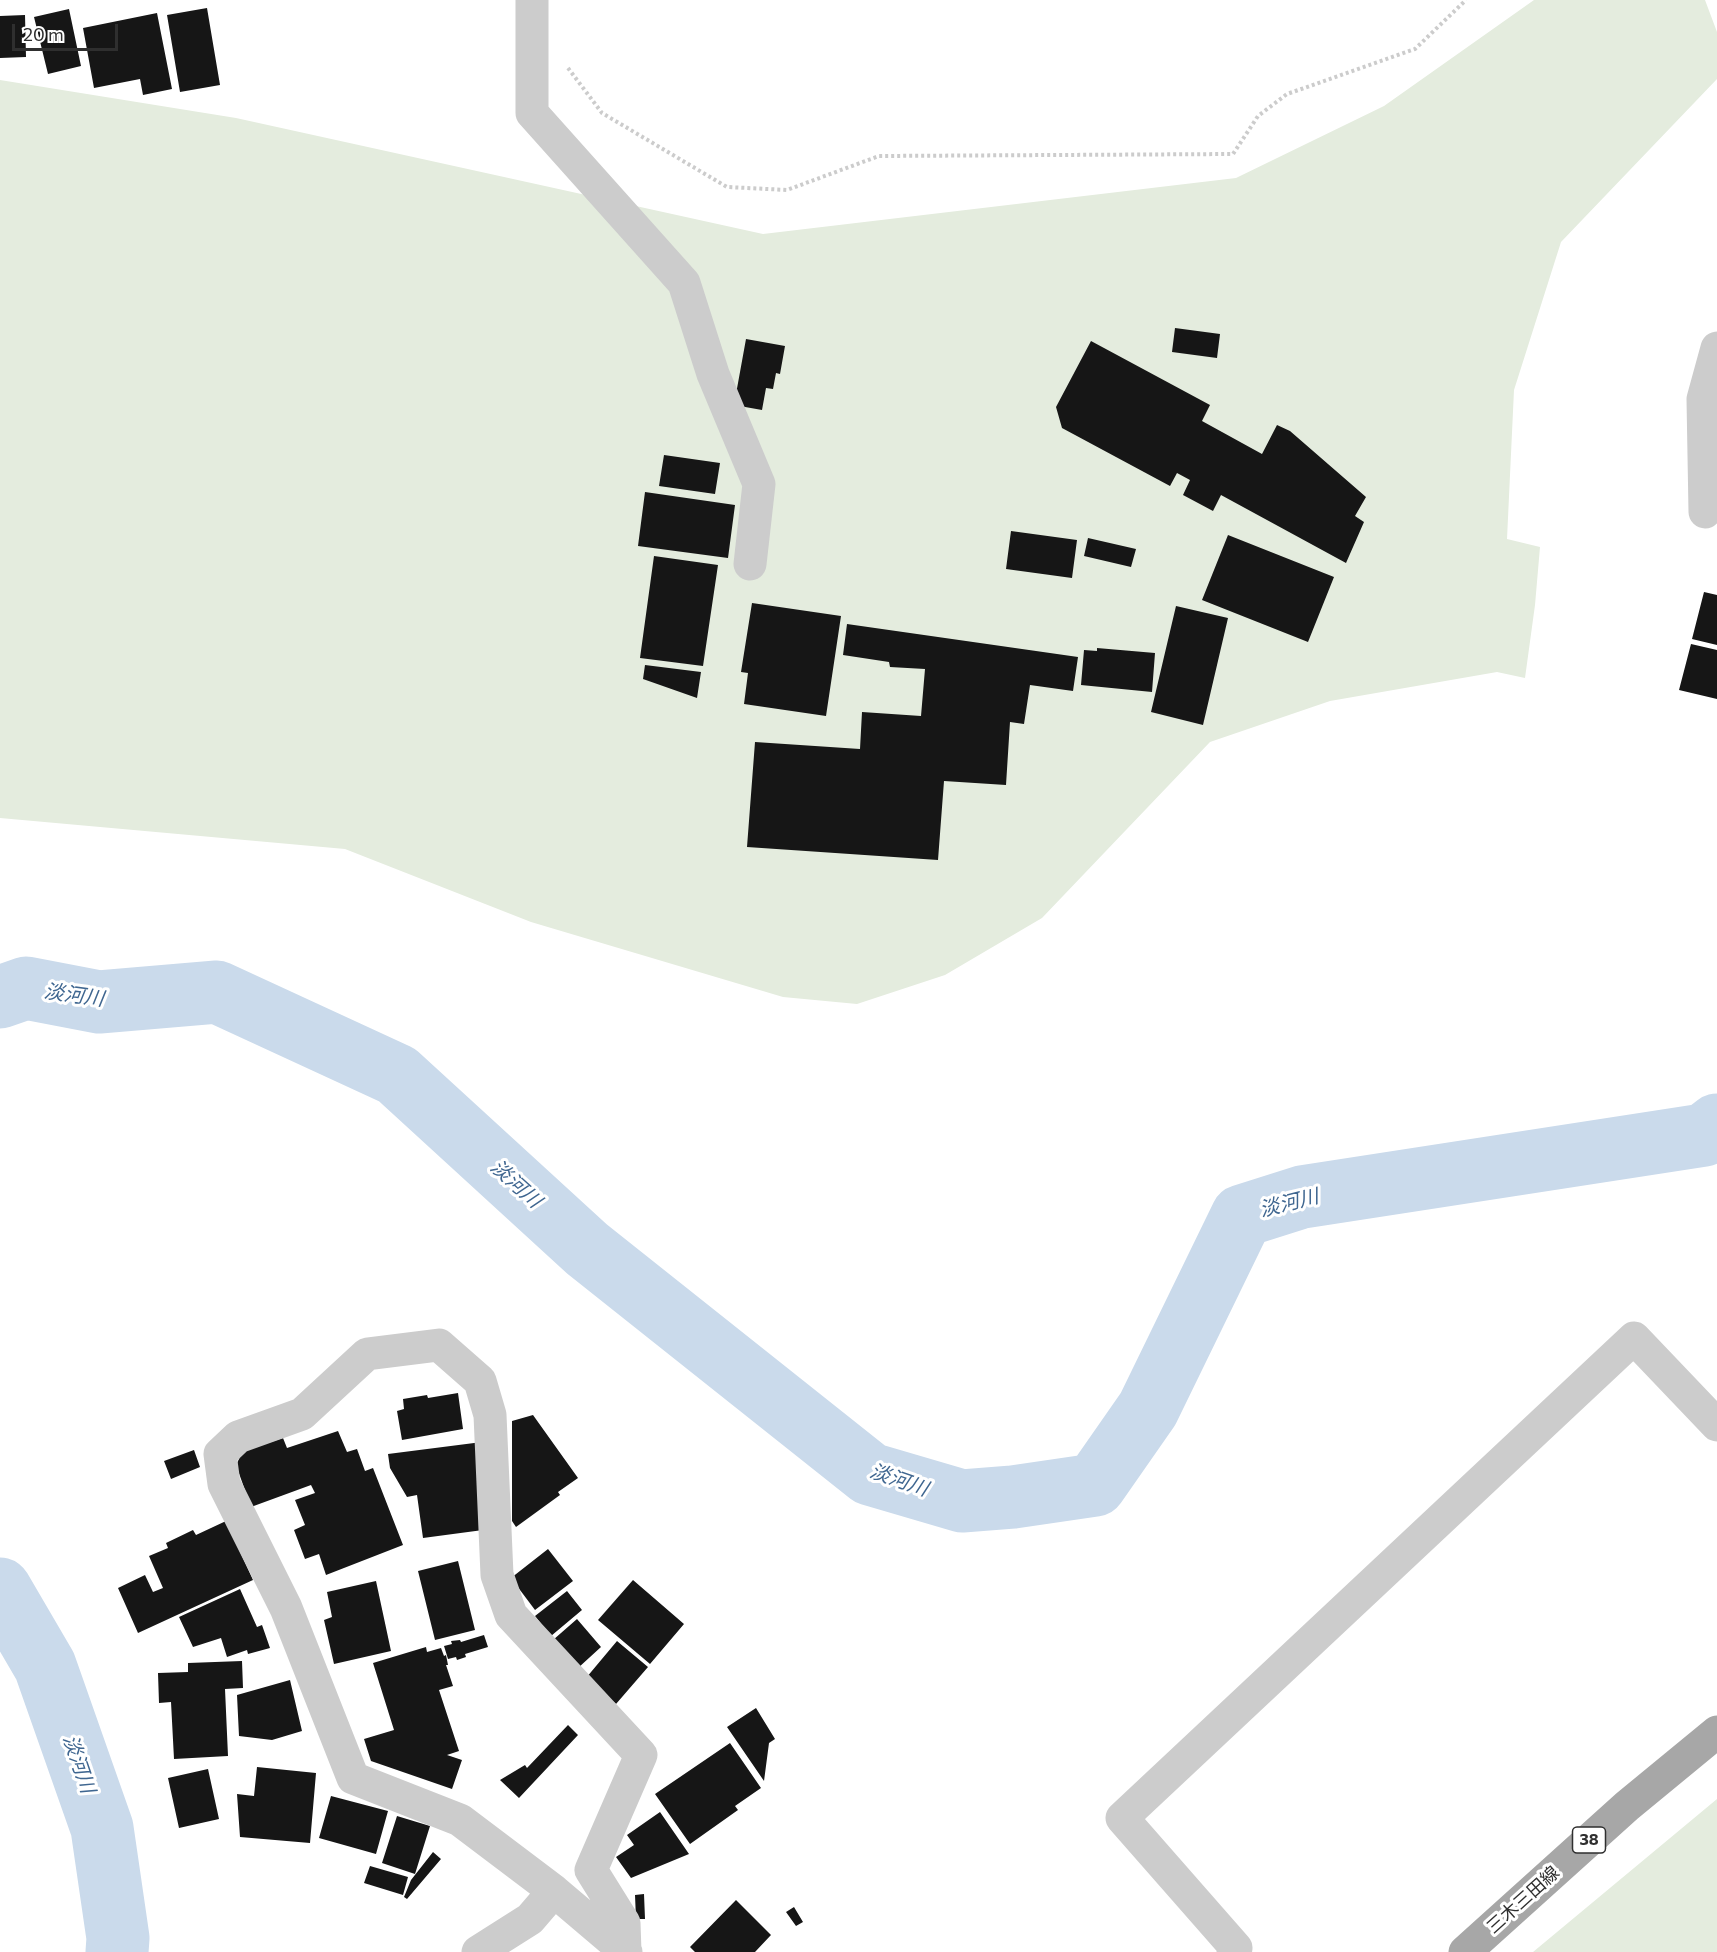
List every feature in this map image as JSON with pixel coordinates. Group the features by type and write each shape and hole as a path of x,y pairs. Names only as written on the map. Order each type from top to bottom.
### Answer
{"main road":[{"name":"三木三田線","path":"1465,1952 1626,1806 1717,1732"}],"street":[{"path":"532,0 532,113 684,283 713,374 759,484 750,564"},
{"path":"1705,512 1703,399 1717,348"},
{"path":"1233,1952 1236,1948 1122,1818 1634,1338 1717,1425"},
{"path":"439,1345 480,1381 490,1415 497,1575 511,1615 641,1755 591,1870 624,1923 626,1952 554,1891 460,1820 353,1778 286,1608 224,1484 220,1454 238,1437 302,1414 367,1354 439,1345"},
{"path":"478,1952 530,1918 554,1891"}],"path":[{"path":"531,33 549,43 602,113 727,187 787,190 879,156 1233,154 1258,116 1287,94 1415,49 1466,0"}],"shaded area":[{"path":"1534,0 1705,0 1717,32 1717,79 1561,242 1514,390 1507,539 1540,547 1525,678 1497,672 1330,701 1210,742 1042,918 945,975 857,1004 783,997 531,922 345,849 0,818 0,80 236,118 763,234 1236,178 1384,106"},
{"path":"1717,1799 1717,1952 1533,1952"}],"building":[{"path":"207,8 220,85 180,92 167,15"},
{"path":"69,9 81,66 48,74 34,17"},
{"path":"157,13 172,89 143,95 140,79 94,88 83,28"},
{"path":"25,15 26,57 0,58 0,16"},
{"path":"1175,328 1220,334 1217,358 1172,352"},
{"path":"746,339 785,346 780,374 776,373 773,389 766,388 762,410 734,405"},
{"path":"1091,341 1210,405 1202,421 1262,454 1277,425 1290,431 1366,497 1355,516 1364,522 1346,563 1221,495 1213,511 1183,495 1190,480 1177,473 1170,486 1062,428 1056,407"},
{"path":"664,455 720,463 715,494 659,486"},
{"path":"645,492 735,505 728,558 638,546"},
{"path":"1011,531 1077,540 1072,578 1006,569"},
{"path":"1228,535 1334,577 1308,642 1202,600"},
{"path":"1088,538 1136,549 1131,567 1084,556"},
{"path":"654,556 718,565 703,666 640,658"},
{"path":"1704,592 1717,595 1717,645 1692,639"},
{"path":"752,603 841,616 826,716 744,704 748,673 741,672"},
{"path":"1176,606 1228,618 1203,725 1151,712"},
{"path":"847,624 1078,657 1073,691 1030,685 1024,724 1010,722 1006,785 944,781 938,860 747,847 755,742 860,749 862,712 921,716 925,669 890,667 889,662 843,655"},
{"path":"1691,644 1717,650 1717,699 1679,690"},
{"path":"1097,648 1155,653 1152,692 1081,685 1084,650 1097,651"},
{"path":"645,665 701,672 697,698 643,679"},
{"path":"458,1393 463,1429 402,1440 397,1411 404,1409 403,1399"},
{"path":"533,1415 578,1478 558,1492 560,1495 516,1527 512,1521 512,1421"},
{"path":"338,1431 347,1452 357,1449 365,1471 373,1468 403,1545 326,1575 319,1554 305,1559 294,1530 305,1525 295,1500 315,1493 311,1485 251,1507 236,1465 243,1451 283,1438 287,1448"},
{"path":"482,1442 483,1530 423,1538 417,1495 407,1497 390,1468 388,1454"},
{"path":"194,1450 200,1467 171,1479 164,1461"},
{"path":"226,1521 253,1580 138,1633 118,1588 145,1575 153,1592 163,1588 149,1556 168,1548 166,1543 193,1530 196,1535"},
{"path":"548,1549 573,1581 535,1610 511,1578"},
{"path":"458,1561 475,1630 435,1640 418,1571"},
{"path":"633,1580 684,1624 650,1664 598,1620"},
{"path":"376,1581 391,1651 334,1664 324,1620 332,1617 327,1592"},
{"path":"240,1589 257,1627 262,1625 270,1648 248,1654 247,1650 227,1657 221,1638 193,1647 179,1617"},
{"path":"567,1591 582,1610 551,1636 535,1616"},
{"path":"577,1619 601,1647 578,1668 553,1640"},
{"path":"484,1635 488,1647 465,1654 466,1657 457,1660 456,1657 448,1659 444,1646 452,1644 451,1641 460,1640 461,1642"},
{"path":"617,1641 648,1667 616,1704 586,1678"},
{"path":"426,1647 427,1652 441,1648 444,1656 446,1655 448,1665 446,1665 453,1686 439,1690 459,1751 447,1755 462,1760 452,1789 371,1761 364,1739 394,1730 373,1663"},
{"path":"242,1661 243,1688 225,1689 228,1756 174,1759 171,1702 159,1703 158,1673 188,1672 188,1663"},
{"path":"290,1680 302,1731 272,1740 239,1736 237,1695"},
{"path":"756,1708 775,1739 769,1743 764,1781 727,1727"},
{"path":"568,1725 578,1735 519,1798 500,1780 525,1765 527,1768"},
{"path":"730,1743 761,1788 735,1806 738,1810 690,1844 655,1794"},
{"path":"257,1767 316,1773 310,1843 240,1837 237,1794 254,1796"},
{"path":"208,1769 219,1819 179,1828 168,1778"},
{"path":"331,1796 388,1811 376,1854 319,1838"},
{"path":"660,1812 689,1854 631,1878 616,1857 634,1845 627,1835"},
{"path":"397,1816 430,1826 415,1874 382,1863"},
{"path":"433,1852 441,1859 407,1899 404,1897 411,1880"},
{"path":"370,1866 408,1877 403,1895 364,1883"},
{"path":"644,1894 645,1919 636,1919 635,1895"},
{"path":"736,1900 771,1935 755,1952 695,1952 690,1947"},
{"path":"794,1907 803,1922 796,1926 786,1912"}],"waterway":[{"name":"淡河川","path":"0,997 26,988 99,1002 217,992 397,1075 587,1249 870,1474 962,1501 1013,1497 1095,1485 1148,1409 1242,1216 1302,1197 1704,1135 1717,1125"},
{"name":"淡河川","path":"0,1589 45,1666 102,1828 118,1938 117,1952"}]}
